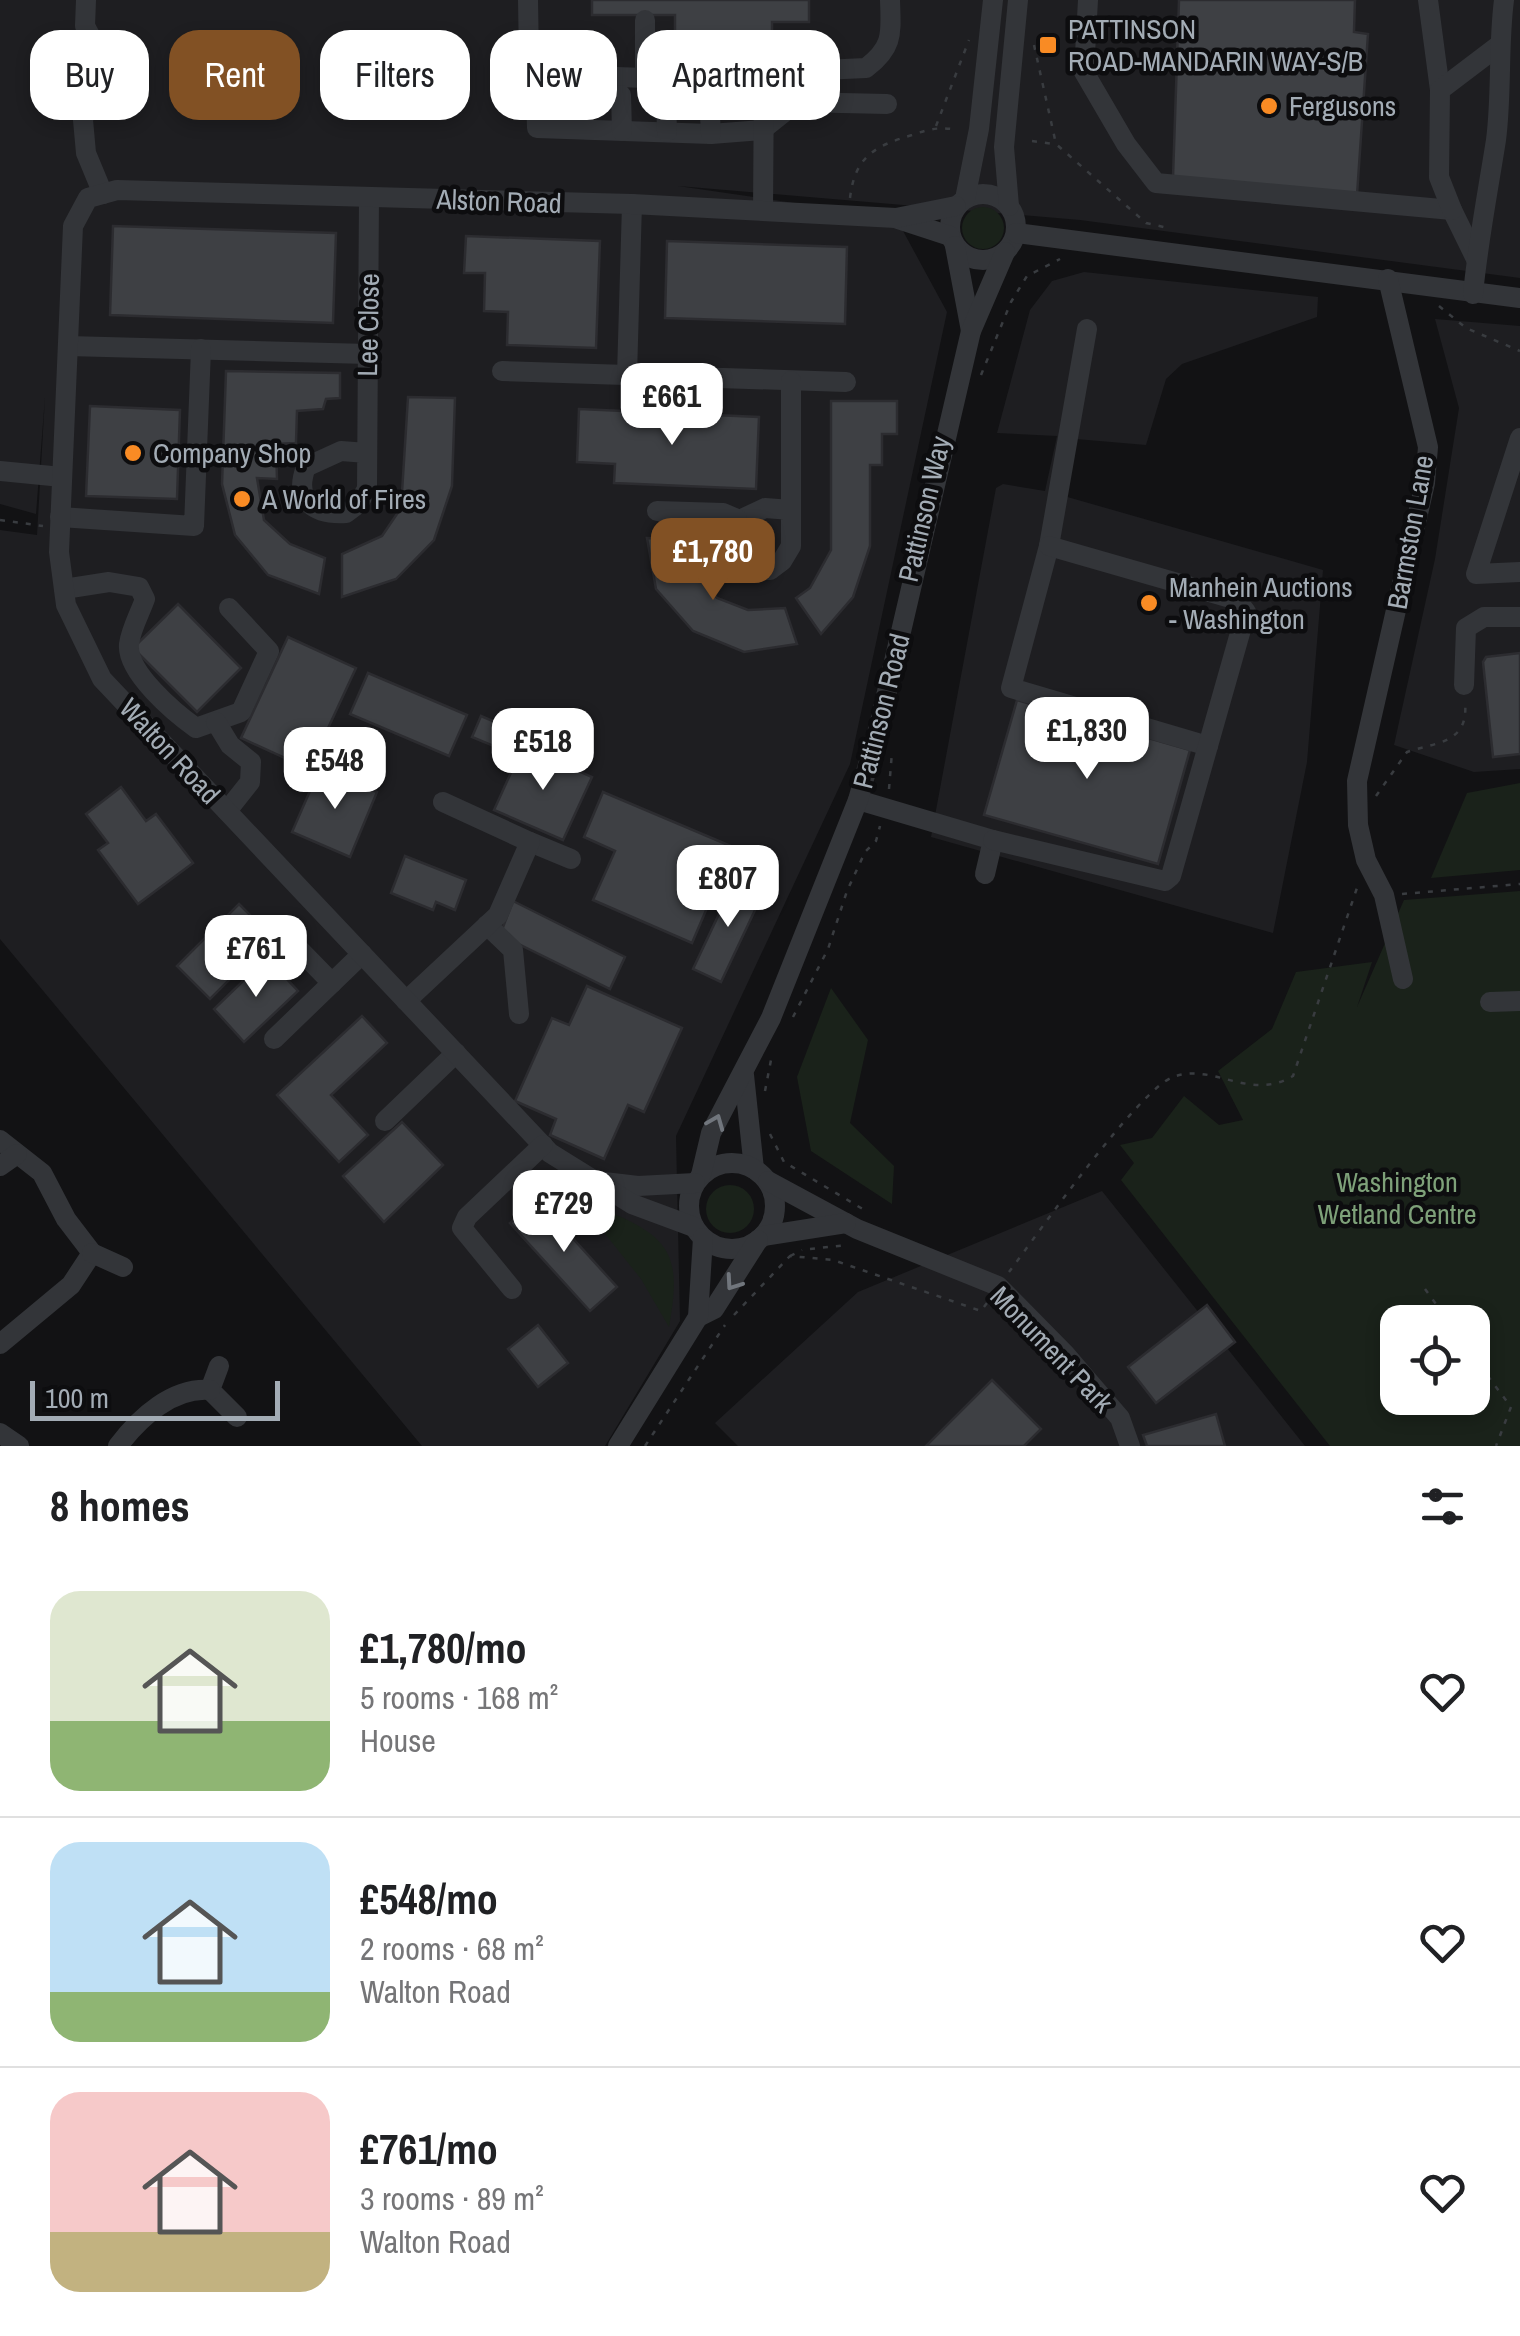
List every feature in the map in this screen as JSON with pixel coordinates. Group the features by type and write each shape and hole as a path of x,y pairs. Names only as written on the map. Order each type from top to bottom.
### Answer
{"street":[{"path":"86,0 84,26 94,43 98,70 84,120 86,153 103,194"},
{"path":"528,0 529,58 543,70 560,76 637,78"},
{"path":"840,69 866,68 886,53 891,28 890,0"},
{"path":"993,0 980,129 961,203 949,224 953,241 963,254 979,260 993,259 1011,243 1388,279 1520,298"},
{"path":"1011,243 1004,147 1018,0"},
{"path":"1088,0 1084,72 1126,144 1156,183 1452,210"},
{"path":"1428,0 1440,90 1439,178 1476,259"},
{"path":"1473,294 1496,138 1498,46 1504,0"},
{"path":"645,20 645,30"},
{"path":"1440,90 1498,46"},
{"path":"620,95 622,131"},
{"path":"537,120 537,128 711,134 762,130 796,102 887,104"},
{"path":"578,120 578,130"},
{"path":"667,120 667,132"},
{"path":"711,120 711,134"},
{"path":"762,120 763,212"},
{"name":"Alston Road","path":"103,194 118,190 632,204 896,218 961,203"},
{"name":"Walton Road","path":"103,194 88,198 73,226 60,522 64,589 80,640 102,678 543,1145 632,1204 698,1232"},
{"path":"961,203 986,194 1010,206"},
{"name":"Lee Close","path":"367,453 369,197"},
{"path":"626,375 632,204"},
{"name":"Alston Road","path":"896,218 953,241"},
{"name":"Pattinson Road","path":"953,241 971,331"},
{"name":"Pattinson Road","path":"698,1179 711,1133 728,1094 744,1075 810,930 858,800 879,726 971,331 1011,243"},
{"name":"Barmston Lane","path":"1388,279 1428,447 1425,483 1357,780 1366,860 1384,896 1404,980"},
{"path":"1088,329 1049,546 1010,688 1208,746"},
{"path":"68,346 368,354"},
{"path":"60,522 194,526 201,349"},
{"path":"502,371 846,382"},
{"path":"790,510 764,508 737,519 726,535 730,560 739,569 770,570 790,546 791,381"},
{"path":"1520,438 1476,574 1520,572"},
{"path":"0,471 62,478"},
{"path":"657,511 723,512 737,519"},
{"path":"858,800 993,840 1165,881 1171,876 1246,612 1236,600 1049,546"},
{"path":"64,589 109,582 139,587 145,599 128,646 136,668 178,715 196,728 241,712 268,651 229,608"},
{"path":"1464,685 1466,628 1484,618 1520,617"},
{"path":"216,722 230,745 252,762 250,782 227,811"},
{"path":"443,802 571,859"},
{"path":"985,874 993,840"},
{"path":"406,1001 498,915 530,842"},
{"path":"487,925 512,950 519,1014"},
{"path":"292,942 332,983"},
{"path":"274,1039 362,954"},
{"path":"1490,1002 1520,1001"},
{"path":"385,1121 456,1053"},
{"path":"618,1446 698,1317 714,1309 775,1210 761,1175 744,1075"},
{"path":"512,1289 462,1228 467,1217 543,1145"},
{"path":"6,1153 42,1173 66,1218 92,1253 123,1266"},
{"path":"698,1317 698,1232 688,1205 698,1179 727,1162 761,1175"},
{"name":"Monument Park","path":"761,1175 852,1226 998,1286 1065,1354 1120,1418 1123,1444"},
{"name":"Walton Road","path":"598,1181 638,1186 698,1179"},
{"path":"698,1232 730,1249 761,1238 852,1226"},
{"path":"0,1344 71,1285 92,1253"},
{"path":"210,1390 219,1366"},
{"path":"118,1446 171,1397 189,1388 210,1390 236,1417"},
{"path":"0,1433 20,1446"}],"path":[{"path":"1032,39 1056,144"},
{"path":"936,128 969,41"},
{"path":"848,216 853,176 876,146 936,128 952,129"},
{"path":"1032,141 1056,144 1146,222 1168,228 1166,238"},
{"path":"980,378 1011,302 1027,276 1073,252"},
{"path":"1434,286 1444,313 1494,343 1520,351"},
{"path":"0,520 60,522"},
{"path":"1358,807 1390,782 1407,752 1436,746 1453,736 1466,717 1464,685"},
{"path":"788,1025 828,949 865,852 876,841 891,778 893,744"},
{"path":"790,1256 833,1260 982,1311 1139,1103 1171,1077 1194,1074 1262,1087 1293,1076 1366,860"},
{"path":"1384,896 1520,884"},
{"path":"764,1105 773,1055"},
{"path":"645,1446 716,1334 790,1256 801,1250 849,1245 852,1226 868,1212 784,1162 767,1120"},
{"path":"1425,1290 1436,1305"},
{"path":"1490,1379 1511,1408 1496,1446"}],"shaded area":[{"path":"0,0 1520,0 1520,278 1080,220 678,186 896,218 947,312 850,764 676,1136 680,1321 605,1446 422,1446 0,939 0,530 37,535 45,397 36,514 0,504"},
{"name":"Manhein Auctions - Washington","path":"1084,272 1318,297 1317,317 1182,364 1166,379 1146,445 1076,439 1064,496 1323,570 1307,762 1273,933 931,837 996,488 1003,484 1045,491 1057,436 997,433 1030,310 1052,281"},
{"path":"1435,319 1520,326 1520,769 1474,772 1394,745 1435,559 1459,408"},
{"path":"1102,1191 1305,1446 738,1446 715,1423 858,1292"}],"green space":[{"path":"983,207 998,213 1004,228 998,243 983,249 968,243 962,228 968,213"},
{"path":"1520,783 1520,870 1431,878 1467,793"},
{"name":"Washington Wetland Centre","path":"1520,891 1520,1446 1330,1446 1121,1180 1134,1163 1120,1145 1152,1138 1184,1096 1219,1125 1243,1120 1218,1071 1272,1029 1296,972 1372,962 1357,1007 1404,900"},
{"path":"831,988 868,1040 850,1123 894,1166 892,1204 811,1151 797,1077"},
{"path":"730,1185 747,1192 754,1209 747,1226 730,1233 713,1226 706,1209 713,1192"},
{"path":"609,1212 647,1232 668,1254 674,1284 669,1327 641,1279 598,1225"}],"building":[{"path":"592,0 809,0 809,22 772,22 772,30 675,30 675,15 592,15"},
{"name":"Fergusons","path":"1179,0 1355,0 1354,32 1368,34 1357,195 1173,177"},
{"path":"113,226 336,233 333,323 110,315"},
{"path":"466,236 600,241 596,348 507,345 508,312 484,311 485,273 464,273"},
{"path":"667,241 847,247 845,324 665,318"},
{"path":"226,371 340,373 340,398 326,399 323,409 297,411 296,443 276,444 277,479 257,478 264,520 290,544 325,558 319,594 268,575 235,535 222,484"},
{"path":"408,397 455,398 452,486 434,540 396,579 342,597 342,554 382,536 401,508"},
{"path":"831,401 897,401 897,434 882,434 882,465 870,465 870,546 853,597 821,634 796,598 810,588 831,550"},
{"name":"Company Shop","path":"90,406 180,410 177,499 86,496"},
{"path":"579,409 759,417 756,489 614,483 615,464 577,462"},
{"path":"647,538 686,539 696,574 717,598 748,610 785,608 797,644 744,652 693,631 656,589"},
{"path":"178,604 241,668 197,712 133,648"},
{"path":"288,637 356,668 309,769 241,738"},
{"path":"1520,653 1520,754 1493,757 1483,662 1486,657"},
{"path":"368,673 467,715 449,756 350,714"},
{"path":"1017,700 1190,750 1158,864 984,815"},
{"path":"481,716 521,733 513,754 472,737"},
{"path":"523,746 592,777 563,840 494,810"},
{"path":"320,768 377,792 350,857 292,832"},
{"path":"121,787 146,821 156,814 193,863 138,904 98,850 108,843 86,814"},
{"path":"603,792 733,847 692,943 593,900 615,851 584,837"},
{"path":"405,856 466,880 455,910 436,902 433,910 391,893"},
{"path":"736,878 764,891 721,982 693,969"},
{"path":"513,901 625,957 610,989 500,935"},
{"path":"239,904 272,937 210,999 177,966"},
{"path":"267,958 298,991 244,1042 214,1009"},
{"path":"587,986 682,1028 644,1112 628,1105 604,1159 550,1135 556,1119 515,1101 552,1018 569,1025"},
{"path":"362,1016 387,1043 331,1095 368,1135 339,1162 277,1095"},
{"path":"402,1122 443,1165 384,1222 343,1176"},
{"path":"537,1199 617,1287 590,1311 510,1223"},
{"path":"1207,1305 1235,1342 1156,1403 1128,1367"},
{"path":"538,1325 568,1363 538,1387 508,1349"},
{"path":"992,1380 1041,1429 1024,1446 926,1446"},
{"path":"1216,1414 1225,1446 1147,1446 1143,1435"}],"place":[{"name":"PATTINSON ROAD-MANDARIN WAY-S/B","path":"1048,45"},
{"name":"Fergusons","path":"1269,106"},
{"name":"Company Shop","path":"133,453"},
{"name":"A World of Fires","path":"242,499"},
{"name":"Manhein Auctions - Washington","path":"1149,603"}]}
